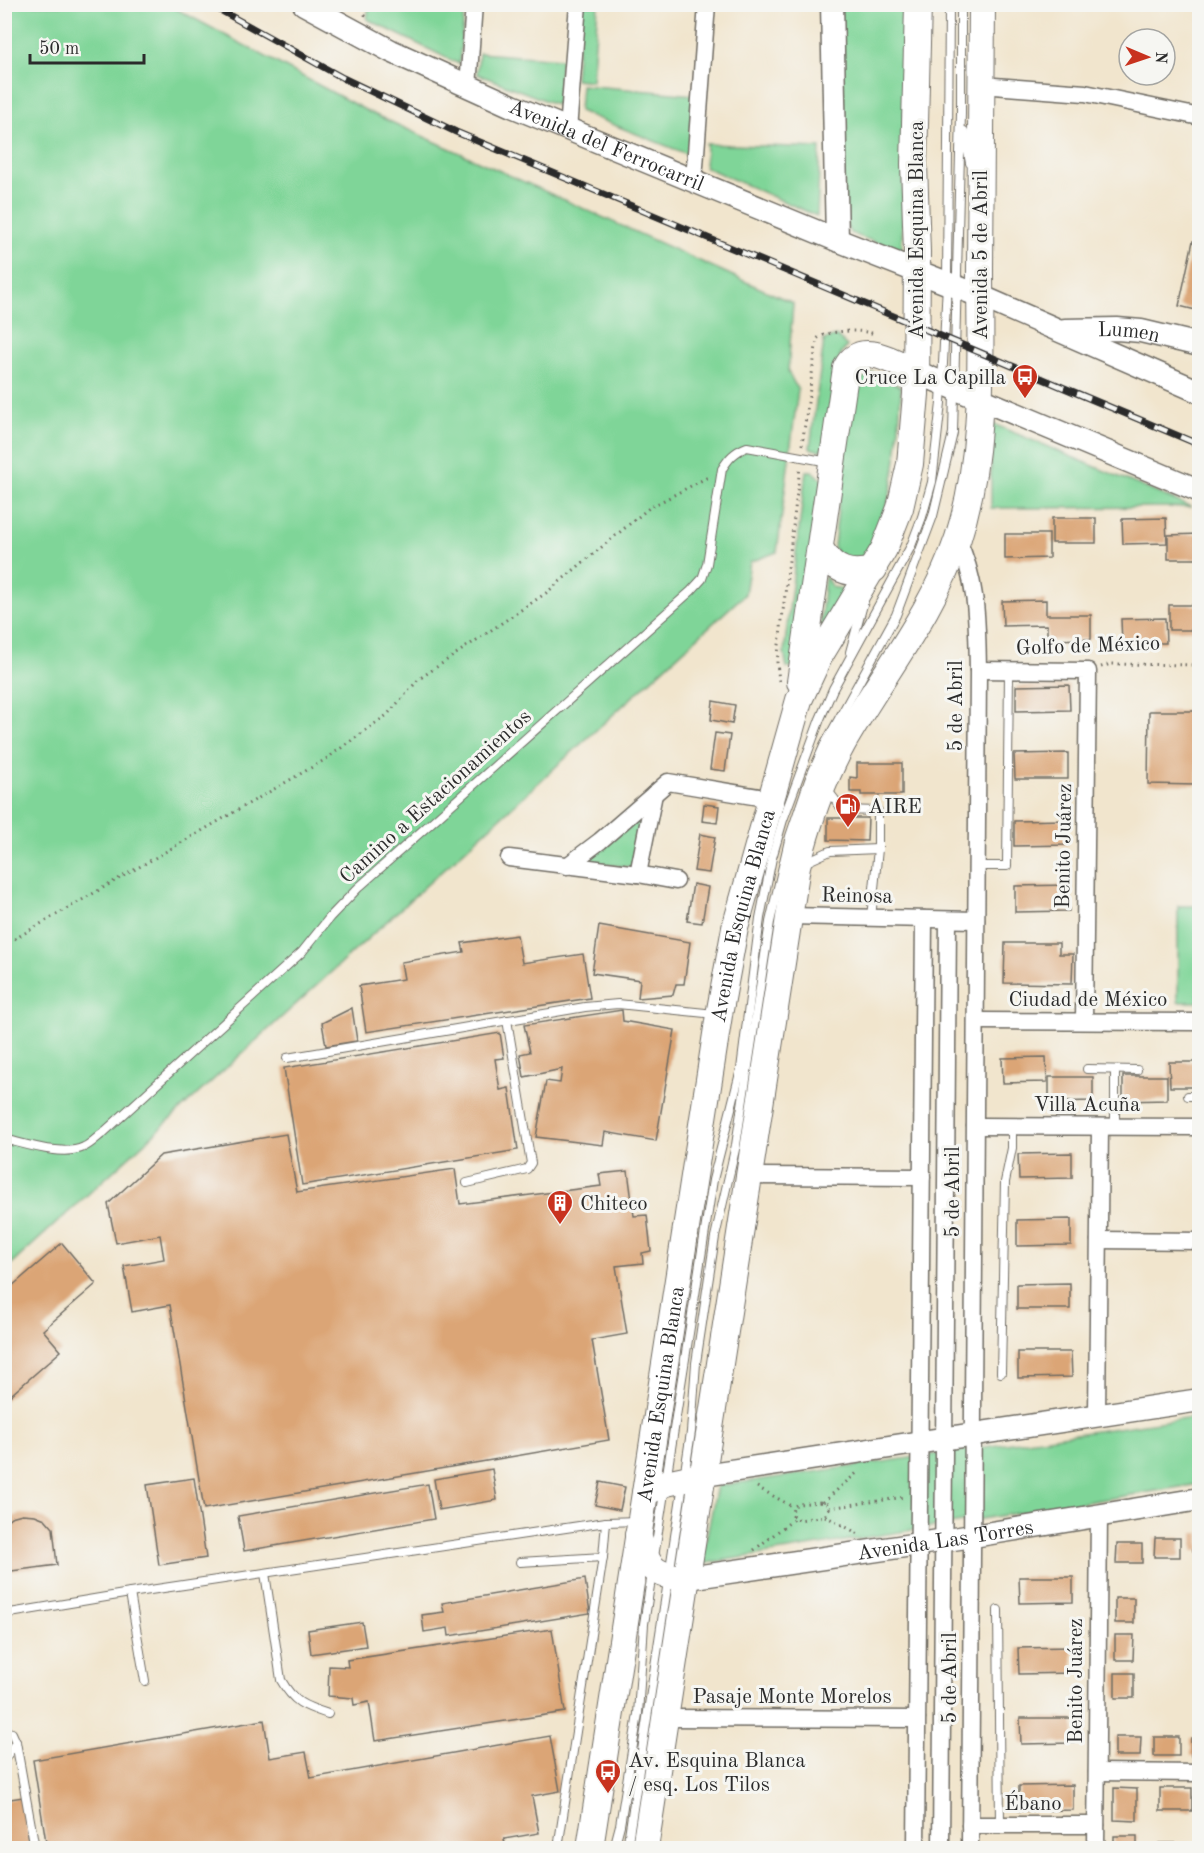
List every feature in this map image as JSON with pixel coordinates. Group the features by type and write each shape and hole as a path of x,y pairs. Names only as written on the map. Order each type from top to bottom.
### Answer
{"main road":[{"name":"Avenida Esquina Blanca","path":"645,1848 666,1718 674,1482 719,1015 735,928 799,700 831,637 874,569 893,528 905,488 913,434 916,372 914,164 918,4"},
{"name":"Avenida 5 de Abril","path":"957,539 973,477 979,397 961,290 980,219 982,4"},
{"path":"799,700 801,665 820,550 844,373 849,363 858,356 871,353 916,372"},
{"name":"Avenida Esquina Blanca","path":"590,1848 639,1528 674,1482 748,1176 797,866 808,824 823,783 842,744 934,593 957,539"},
{"path":"820,550 832,564 842,571 855,573 874,569"},
{"path":"639,1528 644,1554 670,1574"}],"street":[{"name":"Avenida del Ferrocarril","path":"304,4 391,51 468,87 916,272"},
{"path":"568,129 579,4"},
{"path":"694,180 707,4"},
{"path":"832,4 837,240"},
{"path":"468,87 473,8"},
{"path":"981,86 1085,93 1200,117"},
{"path":"916,272 1200,392"},
{"name":"Lumen","path":"1058,331 1135,330 1200,345"},
{"path":"916,372 1200,491"},
{"name":"5 de Abril","path":"957,539 965,556 975,598 978,670 970,1848"},
{"name":"Golfo de México","path":"978,670 1088,671"},
{"name":"Benito Juárez","path":"1084,1021 1088,671"},
{"path":"567,866 600,841 668,782 771,799"},
{"path":"638,874 654,794"},
{"path":"509,858 676,881"},
{"name":"Reinosa","path":"789,916 976,920"},
{"name":"5 de Abril","path":"916,1848 924,919"},
{"path":"941,1848 948,920"},
{"name":"Ciudad de México","path":"976,1021 1200,1022"},
{"name":"Villa Acuña","path":"975,1126 1200,1127"},
{"path":"1097,1415 1099,1240 1107,1127"},
{"path":"748,1176 922,1177"},
{"path":"1099,1240 1200,1241"},
{"path":"674,1482 733,1470 1200,1400"},
{"name":"Avenida Las Torres","path":"670,1574 731,1571 918,1542 973,1536 1200,1499"},
{"name":"Benito Juárez","path":"1096,1848 1099,1514"},
{"name":"Pasaje Monte Morelos","path":"666,1718 917,1719"},
{"path":"1097,1772 1200,1773"},
{"name":"Ébano","path":"970,1825 1096,1825"}],"lane":[{"path":"674,1482 691,1432 700,1331 715,1238 736,1145 770,922 784,856 816,763 896,615 928,531 953,433 948,385 961,290 949,4"},
{"path":"627,1848 670,1574 674,1482 713,1180 741,1069 756,946 767,881 783,820 808,746 833,689 897,574 922,517 932,482 961,290 961,4"},
{"path":"960,113 980,219"},
{"path":"722,469 729,457 737,450 747,447 832,462"},
{"name":"Camino a Estacionamientos","path":"4,1139 65,1151 84,1148 103,1133 302,952 330,917 358,888 691,591 702,579 707,564 722,469"},
{"path":"845,667 874,569"},
{"path":"976,866 1007,866 1009,670"},
{"path":"823,783 843,810 878,811 878,849 871,918"},
{"path":"797,866 830,851 878,849"},
{"path":"287,1058 585,1007 618,1004 719,1015"},
{"path":"467,1183 527,1169 531,1163 507,1020"},
{"path":"1087,1069 1137,1070"},
{"path":"1107,1127 1115,1070"},
{"path":"1188,1096 1200,1096"},
{"path":"1001,1373 1005,1182 1012,1148 1012,1126"},
{"path":"558,1848 603,1557 606,1522"},
{"path":"4,1614 606,1522 639,1528"},
{"path":"520,1562 603,1557"},
{"path":"265,1573 281,1680 290,1695 303,1705 328,1714"},
{"path":"614,1848 620,1825 638,1714 644,1624 670,1574"},
{"path":"130,1593 145,1681"},
{"path":"998,1610 1000,1825"},
{"path":"4,1731 12,1734 16,1743 35,1848"},
{"path":"4,1760 16,1743"}],"path":[{"path":"378,4 473,8"},
{"path":"4,945 326,759 387,715 418,679 546,593 649,508 722,469"},
{"name":"Golfo de México","path":"1088,671 1111,664 1200,665"},
{"path":"733,1470 793,1507"},
{"path":"860,1470 823,1502 798,1504 791,1511 794,1518 799,1520 825,1516 884,1547"},
{"path":"829,1508 918,1496"},
{"path":"823,1502 829,1508"},
{"path":"825,1516 829,1508"},
{"path":"731,1571 739,1561 794,1518"}],"green space":[{"path":"5,5 169,5 369,112 793,303 788,372 798,390 777,552 750,562 745,594 5,1270"},
{"path":"369,5 465,5 459,64 367,19"},
{"path":"581,5 598,5 592,81 575,79"},
{"path":"840,5 906,5 902,252 850,233 844,221"},
{"path":"479,53 561,59 557,105 477,74"},
{"path":"581,85 694,95 689,155 579,111"},
{"path":"706,144 820,148 817,216 705,167"},
{"path":"836,336 847,346 840,356 828,446 819,451 810,448 824,340"},
{"path":"873,372 901,387 899,433 887,506 879,529 868,549 854,566 837,556 834,546 851,392 859,381"},
{"path":"991,423 1191,507 991,508"},
{"path":"806,471 812,471 823,480 799,667 787,668 784,652"},
{"path":"825,576 832,587 843,589 853,586 819,642"},
{"path":"644,809 632,867 582,863"},
{"path":"1178,906 1199,906 1199,1002 1178,1002"},
{"path":"1199,1416 1199,1484 701,1564 717,1486"}],"building":[{"path":"1193,241 1200,243 1200,311 1179,306"},
{"path":"1052,518 1096,518 1096,543 1052,543"},
{"path":"1166,518 1167,543 1123,544 1122,519"},
{"path":"1005,534 1049,534 1049,558 1005,559"},
{"path":"1200,534 1200,559 1168,559 1168,535"},
{"path":"1046,600 1046,615 1091,615 1091,639 1047,640 1047,625 1003,626 1002,601"},
{"path":"1169,605 1200,605 1200,630 1169,630"},
{"path":"1165,618 1166,643 1122,643 1121,619"},
{"path":"1069,685 1070,710 1016,711 1016,686"},
{"path":"713,701 735,705 732,724 711,720"},
{"path":"1149,711 1198,711 1197,785 1148,784"},
{"path":"715,733 730,735 725,771 710,769"},
{"path":"1068,753 1068,779 1015,779 1014,754"},
{"path":"857,763 902,763 902,795 861,795 861,792 850,792 850,777 857,778"},
{"path":"704,804 719,806 717,823 702,821"},
{"name":"AIRE","path":"828,818 868,818 867,841 828,840"},
{"path":"1067,820 1068,845 1014,846 1014,821"},
{"path":"700,834 715,837 709,873 694,871"},
{"path":"693,884 708,887 702,923 687,921"},
{"path":"1069,885 1069,911 1015,912 1015,886"},
{"path":"599,926 690,942 684,984 676,984 673,995 638,998 640,980 592,973"},
{"path":"517,935 522,963 583,954 590,998 366,1032 359,986 404,979 401,962 464,952 462,943"},
{"path":"1005,943 1059,943 1059,954 1073,954 1072,984 1004,983"},
{"path":"352,1008 357,1041 326,1046 322,1023"},
{"path":"622,1010 623,1021 675,1030 656,1141 605,1132 603,1145 536,1137 546,1081 560,1083 562,1069 524,1077 520,1054 530,1052 524,1025"},
{"path":"500,1033 504,1058 495,1059 500,1090 509,1088 518,1150 302,1185 284,1068"},
{"path":"1046,1057 1047,1082 1003,1083 1002,1058"},
{"path":"1169,1062 1200,1062 1200,1087 1170,1087"},
{"path":"1123,1076 1167,1076 1167,1100 1123,1101"},
{"path":"1049,1077 1093,1077 1093,1101 1049,1102"},
{"path":"286,1134 297,1192 455,1169 460,1204 601,1186 599,1174 628,1171 634,1216 647,1215 651,1251 642,1253 643,1263 616,1266 627,1334 592,1340 609,1440 204,1509 170,1305 132,1312 124,1266 164,1259 160,1235 116,1243 108,1204 161,1155"},
{"path":"1072,1153 1072,1178 1019,1179 1018,1154"},
{"path":"1071,1219 1071,1245 1017,1246 1017,1220"},
{"path":"62,1243 96,1284 43,1330 61,1351 4,1401 4,1293"},
{"path":"1070,1283 1070,1309 1017,1309 1017,1284"},
{"path":"1018,1352 1071,1352 1072,1377 1018,1378"},
{"path":"492,1469 497,1500 439,1510 434,1479"},
{"path":"194,1478 206,1558 159,1565 147,1485"},
{"path":"600,1482 625,1487 620,1510 595,1505"},
{"path":"428,1484 434,1519 244,1551 238,1516"},
{"path":"22,1514 45,1519 53,1528 57,1565 4,1572 4,1523 11,1517"},
{"path":"1193,1533 1200,1533 1200,1551 1193,1551"},
{"path":"1155,1538 1180,1538 1180,1557 1154,1557"},
{"path":"1117,1544 1142,1544 1142,1563 1116,1563"},
{"path":"1019,1577 1073,1577 1073,1602 1020,1603"},
{"path":"585,1579 590,1613 449,1636 448,1628 424,1632 422,1615 444,1612 442,1603"},
{"path":"1115,1598 1134,1598 1134,1623 1115,1623"},
{"path":"362,1622 366,1646 311,1654 308,1630"},
{"path":"552,1629 565,1712 375,1741 369,1702 354,1705 353,1698 328,1696 329,1666 348,1667 347,1660"},
{"path":"1115,1635 1134,1635 1133,1660 1115,1660"},
{"path":"1072,1647 1073,1673 1019,1674 1018,1648"},
{"path":"1115,1673 1134,1673 1134,1698 1115,1698"},
{"path":"1020,1718 1074,1718 1074,1743 1021,1744"},
{"path":"264,1720 270,1758 306,1752 311,1778 550,1736 560,1791 532,1796 539,1833 504,1839 506,1848 47,1848 33,1760"},
{"path":"1115,1737 1141,1737 1140,1756 1115,1756"},
{"path":"1154,1737 1179,1737 1179,1756 1154,1756"},
{"path":"1191,1738 1200,1738 1200,1756 1191,1756"},
{"path":"1073,1785 1073,1810 1019,1811 1019,1786"},
{"path":"1114,1788 1137,1789 1137,1821 1114,1820"},
{"path":"1160,1788 1192,1788 1192,1811 1160,1811"},
{"path":"23,1797 30,1848 6,1848 4,1800"},
{"path":"1114,1836 1137,1836 1137,1848 1114,1848"},
{"path":"1160,1843 1192,1843 1192,1848 1160,1848"},
{"path":"1026,1846 1077,1846 1077,1848 1026,1848"}],"railway":[{"path":"209,4 343,78 456,132 1200,445"}],"place":[{"name":"Cruce La Capilla","path":"1025,400"},
{"name":"AIRE","path":"848,829"},
{"name":"Chiteco","path":"560,1226"},
{"name":"Av. Esquina Blanca / esq. Los Tilos","path":"608,1795"}]}
